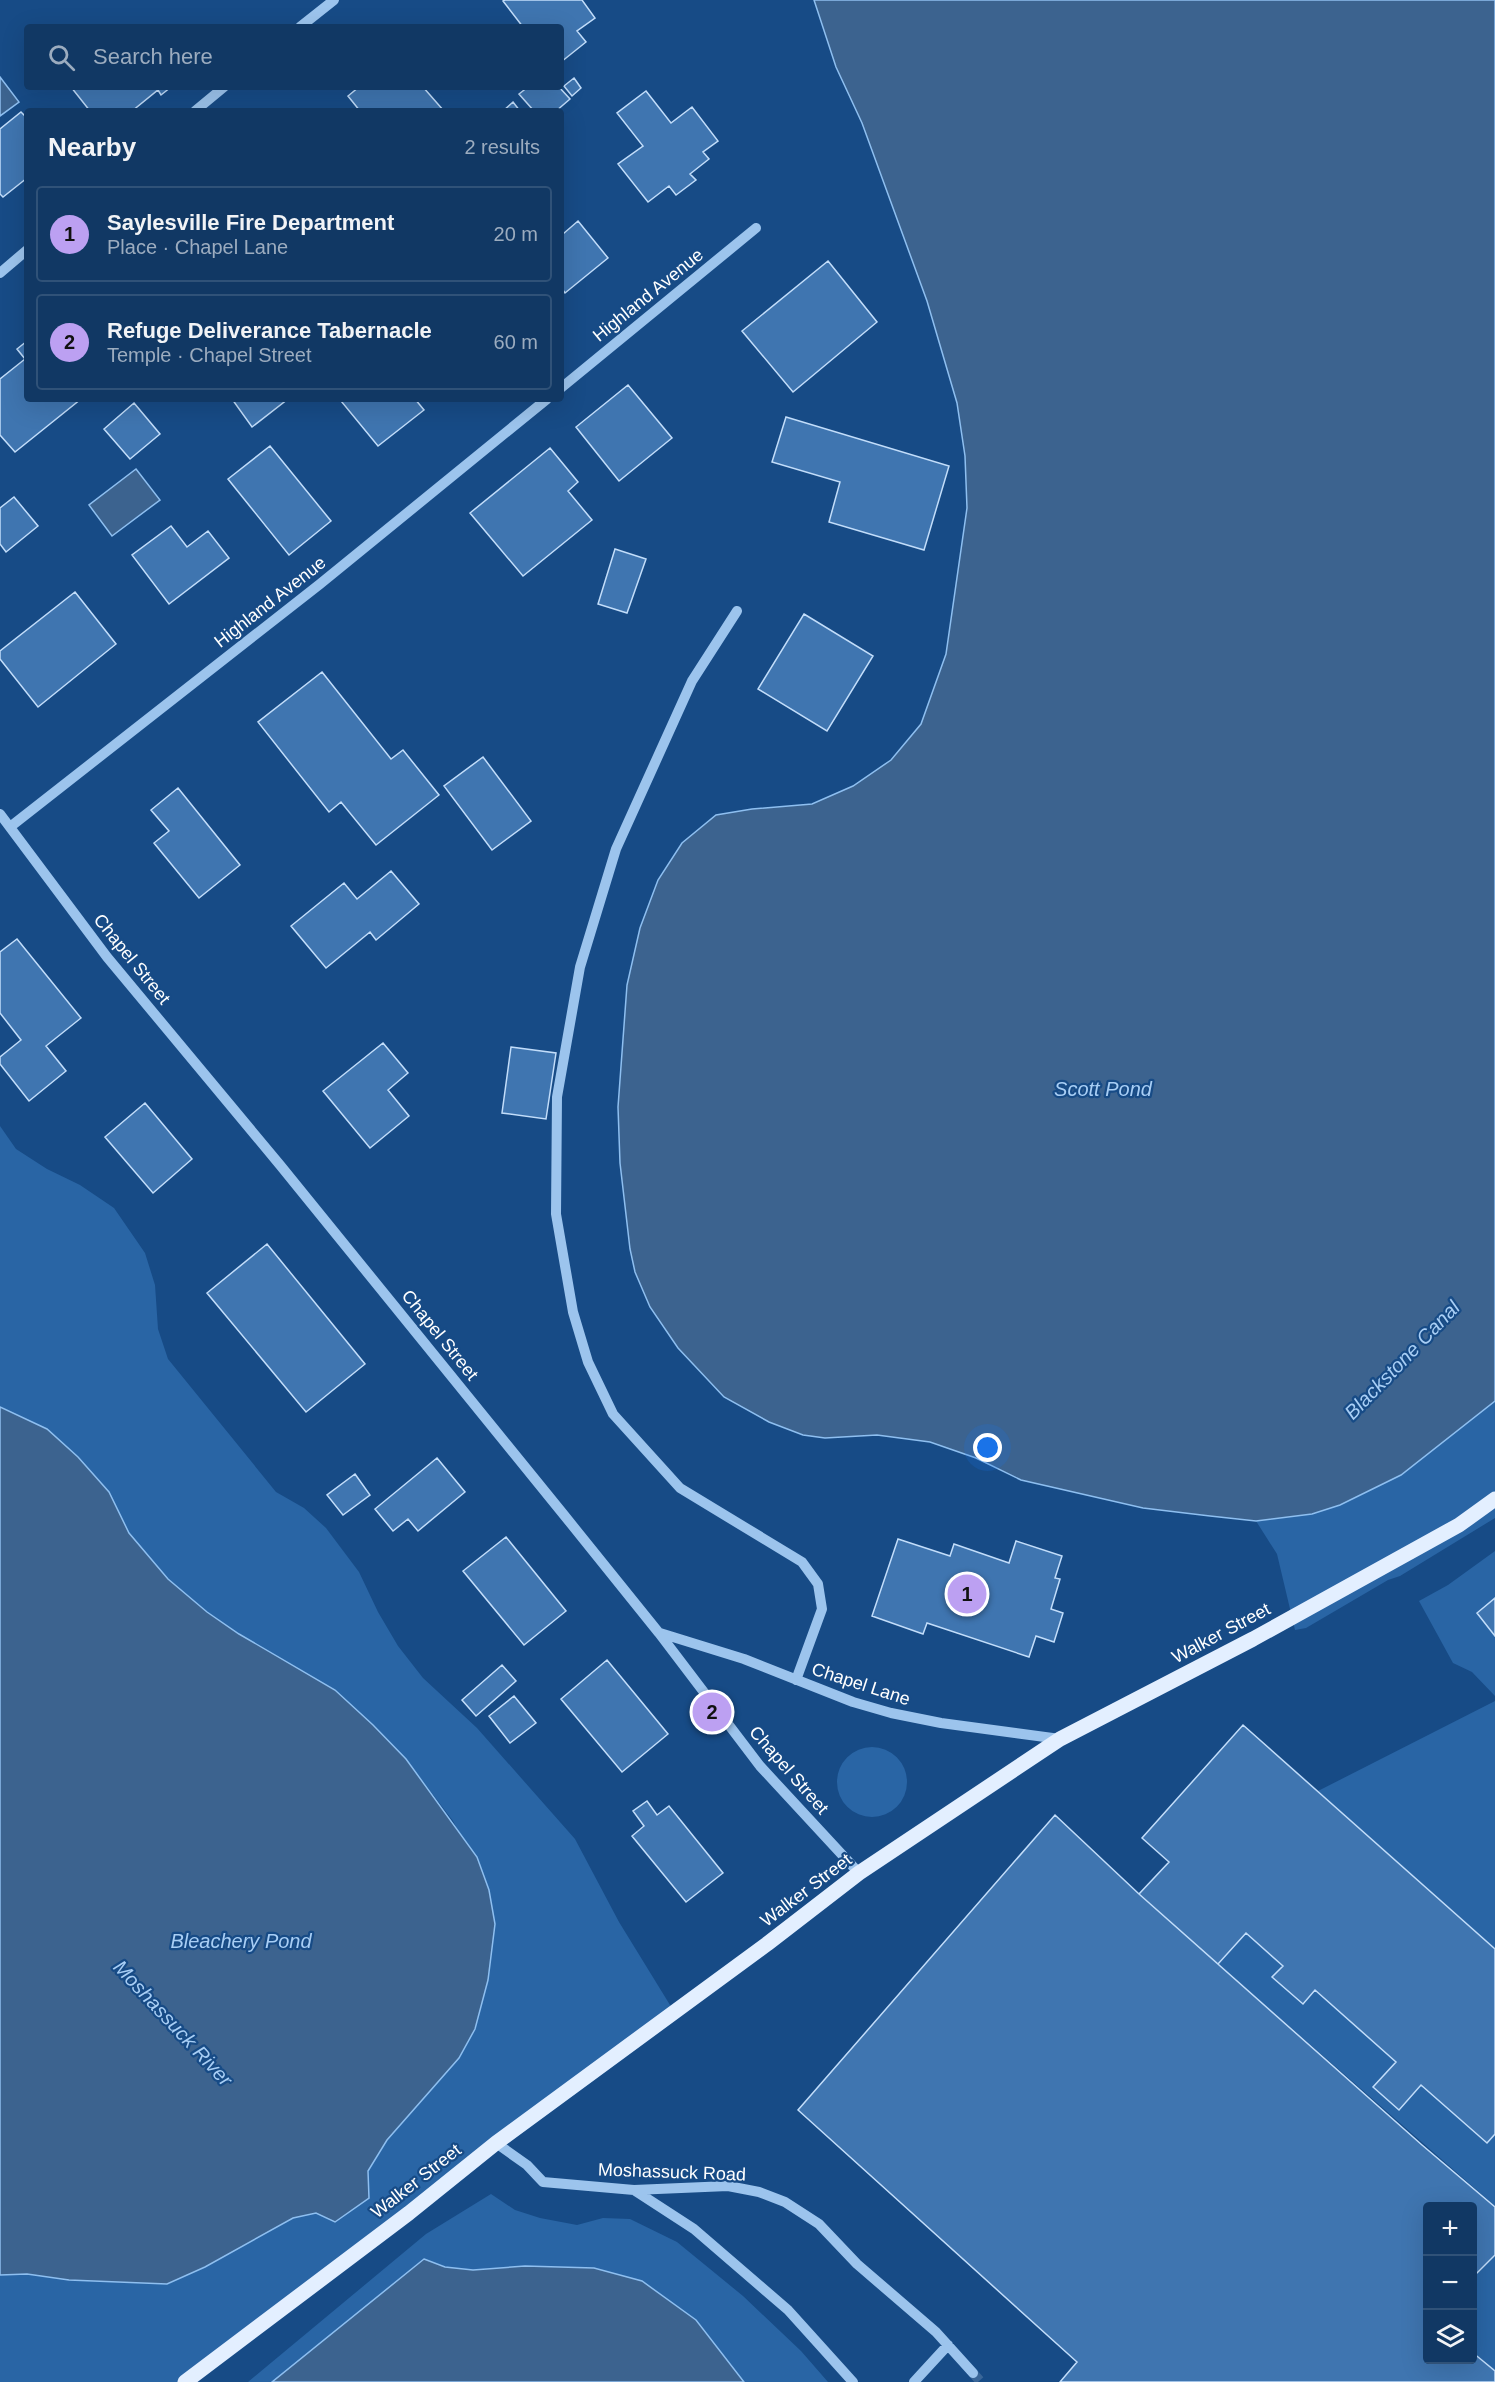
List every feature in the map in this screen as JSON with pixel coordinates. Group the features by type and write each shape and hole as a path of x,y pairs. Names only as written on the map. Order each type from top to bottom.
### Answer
{"main road":[{"name":"Walker Street","path":"185,2382 409,2213 496,2143 758,1951 859,1873 1060,1739 1253,1639 1459,1525 1495,1499"}],"street":[{"path":"304,24 334,0"},
{"path":"199,108 220,90"},
{"name":"Highland Avenue","path":"564,386 756,228"},
{"path":"0,273 24,253"},
{"name":"Highland Avenue","path":"10,827 320,584 543,402"},
{"path":"737,611 692,681 616,849 584,956 557,1097 556,1214 573,1312 588,1362 612,1414 680,1488 802,1562 818,1584 822,1609 796,1680"},
{"name":"Chapel Street","path":"0,814 107,957 288,1175 659,1633 760,1766 859,1873"},
{"name":"Chapel Lane","path":"659,1633 744,1659 853,1702 891,1713 941,1724 1060,1739"},
{"name":"Moshassuck Road","path":"496,2143 527,2165 543,2182 634,2190 728,2186 759,2192 785,2202 819,2224 857,2264 936,2332 973,2373"},
{"path":"634,2190 694,2229 788,2310 854,2382"},
{"path":"914,2382 948,2345"}],"shaded area":[{"path":"0,1126 16,1149 47,1169 80,1185 114,1208 145,1253 155,1285 158,1329 168,1359 276,1492 304,1508 326,1528 359,1572 378,1612 398,1646 423,1678 477,1728 575,1839 619,1922 678,2018 473,2169 195,2382 0,2382 0,2275 27,2274 69,2280 167,2284 205,2267 293,2218 316,2213 335,2222 369,2198 368,2171 387,2140 459,2058 475,2029 488,1980 495,1924 489,1890 453,1821 406,1759 335,1690 239,1634 207,1612 168,1579 129,1533 109,1492 78,1457 47,1429 0,1407"},
{"path":"1495,1401 1495,1518 1400,1576 1388,1580 1306,1628 1295,1630 1277,1554 1256,1521 1312,1514 1459,1428"},
{"path":"1495,1551 1495,1696 1472,1672 1453,1663 1419,1601 1448,1585"},
{"path":"1495,1701 1495,1949 1318,1791"},
{"path":"872,1747 885,1750 897,1757 904,1769 907,1782 904,1795 897,1807 885,1814 872,1817 859,1814 847,1807 840,1795 837,1782 840,1769 847,1757 859,1750"},
{"path":"1246,1933 1283,1966 1272,1977 1302,2004 1315,1990 1396,2062 1373,2087 1399,2110 1421,2085 1486,2143 1495,2134 1495,2206 1218,1964"},
{"path":"491,2194 515,2210 540,2218 577,2225 603,2218 630,2219 677,2242 743,2296 801,2351 828,2382 744,2382 696,2320 642,2281 594,2268 525,2266 473,2270 445,2267 424,2259 272,2382 248,2382 426,2234"},
{"path":"1495,2255 1495,2371 1477,2355 1477,2274"}],"water":[{"name":"Scott Pond","path":"814,0 1495,0 1495,1401 1401,1475 1340,1505 1312,1514 1256,1521 1143,1508 1021,1480 976,1458 930,1442 877,1435 825,1438 803,1435 769,1422 724,1397 678,1348 650,1307 635,1272 630,1249 620,1163 618,1107 627,985 640,928 658,880 682,843 716,815 752,809 812,804 853,786 891,760 921,724 946,654 967,508 965,456 957,403 927,301 862,123 836,67"},
{"path":"0,77 19,102 0,116"},
{"path":"136,469 160,500 112,536 89,505"},
{"name":"Bleachery Pond","path":"0,1407 47,1429 78,1457 109,1492 129,1533 168,1579 207,1612 239,1634 335,1690 373,1725 406,1759 477,1857 489,1890 495,1924 488,1980 475,2029 459,2058 387,2140 368,2171 369,2198 335,2222 316,2213 293,2218 205,2267 167,2284 69,2280 27,2274 0,2275"},
{"path":"424,2259 445,2267 473,2270 525,2266 594,2268 642,2281 696,2320 744,2382 272,2382"}],"building":[{"path":"582,0 595,18 577,31 586,42 564,60 564,24 521,24 503,1"},
{"path":"574,78 581,88 572,96 564,86"},
{"path":"73,90 158,90 136,108 88,108"},
{"path":"158,90 167,90 161,95"},
{"path":"355,90 426,90 441,108 358,108 348,96"},
{"path":"524,90 562,90 570,99 560,108 531,108 519,94"},
{"path":"646,91 671,123 692,107 718,141 703,152 709,159 690,174 696,180 676,195 669,186 648,202 618,164 643,146 617,113"},
{"path":"513,102 518,108 506,108"},
{"path":"21,112 24,115 24,180 3,197 0,194 0,129"},
{"path":"578,221 608,258 565,293 564,292 564,233"},
{"path":"828,261 877,322 793,392 742,331"},
{"path":"24,343 24,358 17,349"},
{"path":"24,360 24,402 77,402 15,452 0,435 0,379"},
{"path":"628,385 672,438 619,481 576,427"},
{"path":"234,402 284,402 252,427"},
{"path":"342,402 417,402 424,410 378,446"},
{"path":"134,403 160,434 130,459 104,429"},
{"path":"786,417 949,466 924,550 829,522 840,482 772,462"},
{"path":"270,446 331,521 289,555 228,479"},
{"path":"550,448 578,482 568,491 592,520 523,576 470,513"},
{"path":"14,497 38,526 6,552 0,544 0,508"},
{"path":"171,526 187,547 208,531 229,558 169,604 132,555"},
{"path":"615,549 646,559 627,613 598,604"},
{"path":"75,592 116,644 38,707 0,659 0,651"},
{"path":"804,614 873,656 827,731 758,689"},
{"path":"322,672 391,759 403,750 439,795 376,845 341,802 329,812 258,722"},
{"path":"483,757 531,821 492,850 444,786"},
{"path":"178,788 240,865 199,898 154,843 169,831 151,810"},
{"path":"391,871 419,904 376,940 370,932 326,968 291,926 344,883 357,899"},
{"path":"17,939 81,1018 46,1046 66,1071 29,1101 0,1064 0,1057 21,1040 0,1013 0,952"},
{"path":"383,1043 408,1073 388,1090 409,1116 370,1148 323,1091"},
{"path":"511,1047 556,1053 546,1119 502,1113"},
{"path":"145,1103 192,1159 153,1193 105,1137"},
{"path":"267,1244 365,1364 306,1412 207,1293"},
{"path":"437,1458 465,1492 418,1531 408,1519 393,1531 375,1509"},
{"path":"355,1474 370,1495 343,1515 327,1495"},
{"path":"506,1537 566,1611 524,1645 463,1571"},
{"path":"898,1539 950,1556 954,1544 1009,1563 1016,1541 1062,1556 1055,1578 1060,1579 1051,1609 1063,1613 1054,1642 1036,1636 1029,1657 927,1623 923,1634 872,1616"},
{"path":"1495,1598 1495,1636 1477,1613"},
{"path":"607,1660 668,1734 622,1772 561,1699"},
{"path":"502,1665 516,1681 476,1716 462,1700"},
{"path":"514,1696 536,1723 510,1743 489,1716"},
{"path":"1243,1725 1495,1949 1495,2134 1487,2143 1421,2085 1399,2110 1373,2087 1396,2062 1315,1990 1303,2004 1272,1977 1283,1966 1246,1933 1218,1964 1139,1894 1169,1862 1142,1838"},
{"path":"647,1801 657,1815 669,1806 723,1873 686,1902 632,1836 644,1826 633,1811"},
{"path":"1055,1815 1139,1894 1495,2207 1495,2255 1477,2273 1477,2202 1423,2202 1423,2364 1477,2364 1477,2356 1495,2371 1495,2382 1060,2382 1077,2362 798,2110"}],"tunnel":[{"path":"973,2373 981,2382"}],"place":[{"name":"Saylesville Fire Department","path":"967,1594"},
{"name":"Refuge Deliverance Tabernacle","path":"712,1712"}],"water label":[{"name":"Blackstone Canal","path":"1402,1360"},
{"name":"Moshassuck River","path":"173,2023"}]}
